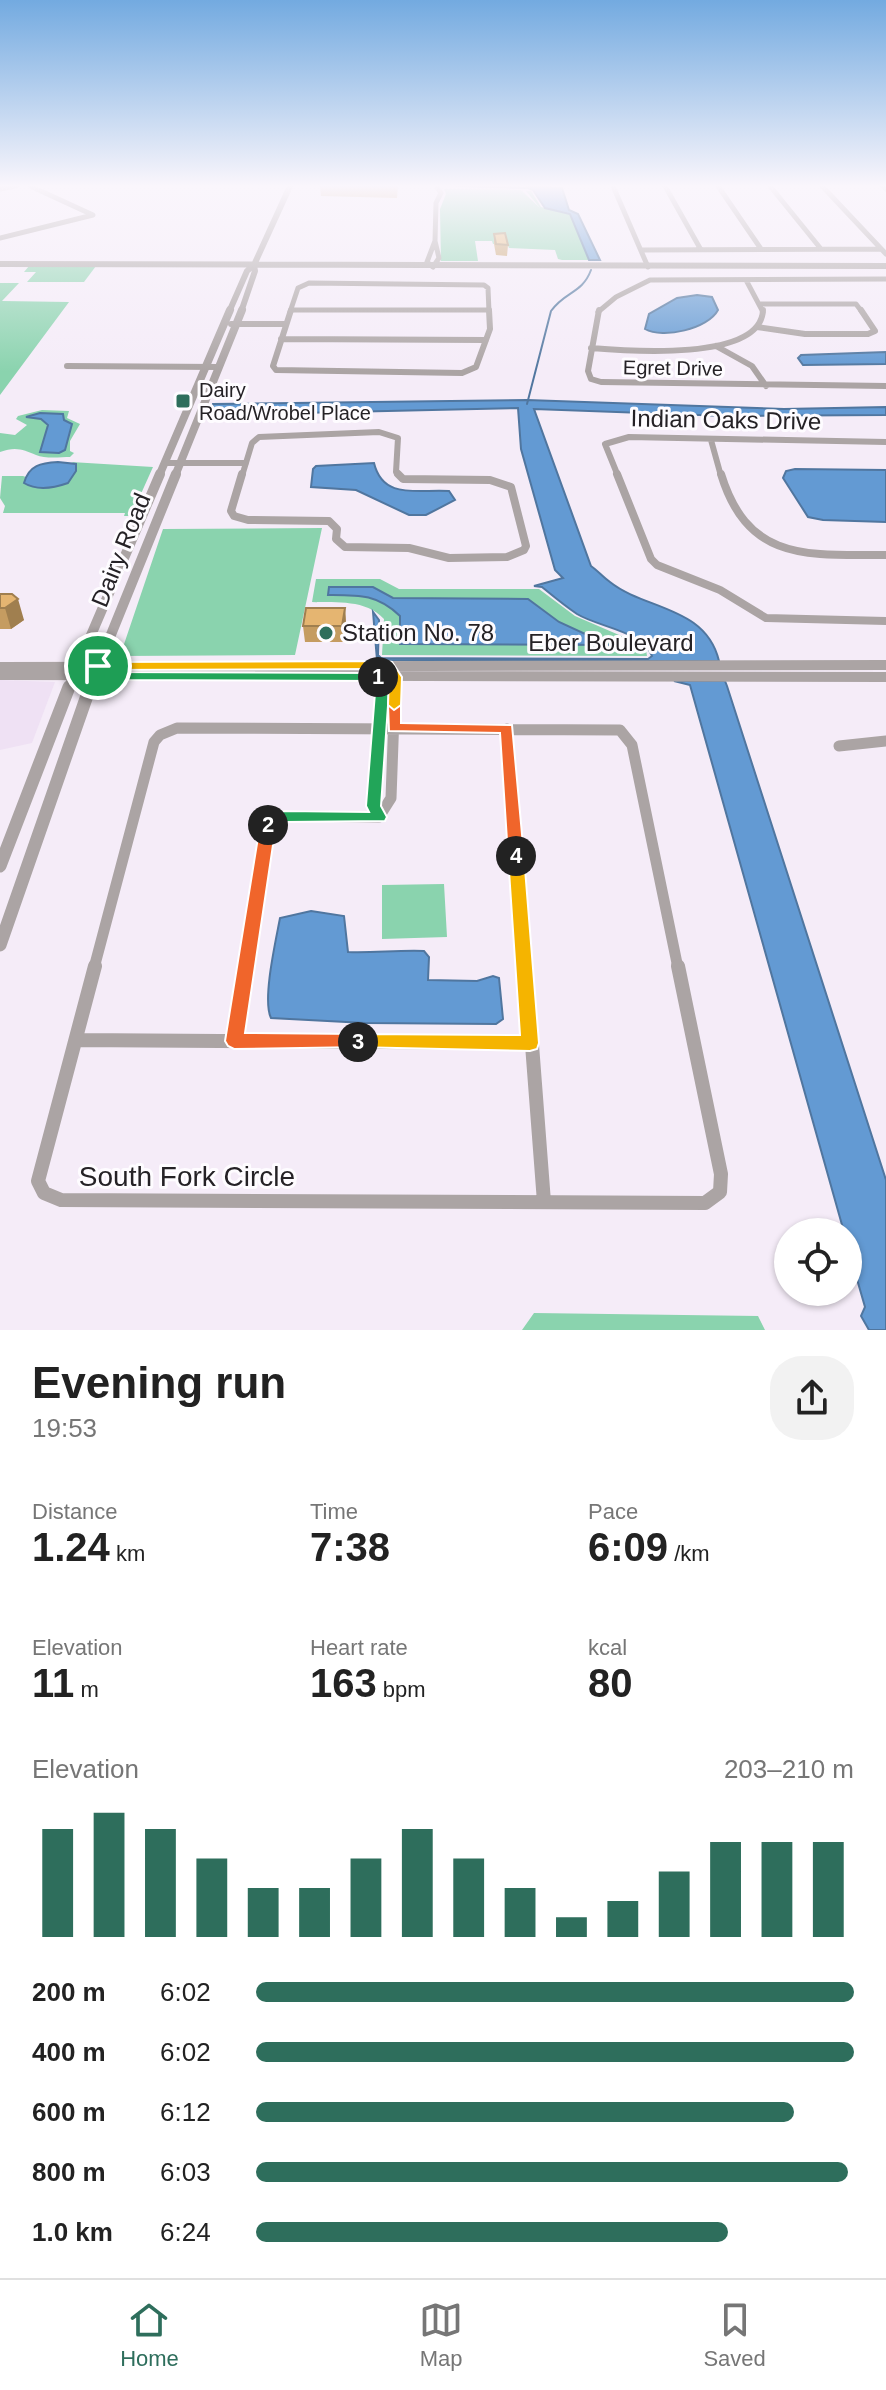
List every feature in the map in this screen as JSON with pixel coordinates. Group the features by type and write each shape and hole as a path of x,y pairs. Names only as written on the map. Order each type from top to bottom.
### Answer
{"street":[{"name":"Dairy Road","path":"0,866 75,671 247,271 254,265 262,248"},
{"path":"432,248 427,262 433,267"},
{"path":"433,267 439,260 439,248"},
{"path":"650,280 641,250 821,249 884,252"},
{"path":"0,264 886,266"},
{"name":"Dairy Road","path":"0,945 96,671 237,324 255,271 254,265"},
{"name":"Egret Drive","path":"886,279 650,280 616,297 598,311 588,376 601,382 886,386"},
{"path":"591,348 665,351 716,346 739,338 757,327 762,319 761,304 746,280"},
{"path":"301,285 484,285 488,288 490,329 476,367 462,373 276,370 273,366 291,310 301,285"},
{"path":"757,327 805,334 868,334 875,331 856,304 761,304"},
{"path":"291,310 489,310"},
{"path":"224,324 286,324"},
{"path":"281,339 486,340"},
{"path":"716,346 752,366 766,386"},
{"path":"67,366 219,367"},
{"path":"387,432 398,438 396,472 403,479 490,480 511,487 526,546 517,555 507,557 449,558 409,548 345,547 336,539 337,529 329,521 240,519 231,511 246,463 254,440 268,435 387,432"},
{"name":"Indian Oaks Drive","path":"886,442 629,437 605,444 651,559 668,570 720,590 766,618 886,621"},
{"path":"711,440 727,495 742,523 756,534 797,552 886,555"},
{"path":"164,463 246,463"},
{"name":"Eber Boulevard","path":"388,673 886,665"},
{"name":"Eber Boulevard","path":"0,667 75,671 886,677"},
{"name":"Eber Boulevard","path":"0,675 75,671"},
{"path":"379,817 374,806 378,727 388,673"},
{"path":"379,817 391,798 394,728 388,673"},
{"name":"South Fork Circle","path":"177,728 394,728 620,730 632,745 721,1174 720,1192 705,1203 61,1200 44,1193 38,1181 154,742 160,735 177,728"},
{"path":"507,729 544,1202"},
{"path":"839,746 886,741"},
{"path":"234,1041 264,833 269,822 284,816 379,817"},
{"path":"76,1040 530,1043"}],"shaded area":[{"path":"0,680 55,682 32,743 0,750"}],"green space":[{"path":"441,248 476,248 478,261 441,261"},
{"path":"511,248 584,248 589,260 558,259 555,250"},
{"path":"29,266 96,266 84,282 27,282 36,272 24,272"},
{"path":"0,283 19,283 2,301 69,302 0,395"},
{"path":"42,410 69,411 67,418 80,424 70,441 70,451 74,453 70,457 44,457 15,449 0,452 0,433 15,435 27,425 16,419 18,416"},
{"path":"71,462 153,467 131,516 124,516 125,513 3,513 5,506 0,498 2,476 23,476 26,477 24,483 48,488 68,483 76,464"},
{"path":"322,528 295,655 120,656 163,529"},
{"path":"316,579 380,579 399,589 539,589 575,616 633,641 646,650 647,656 382,655 384,619 360,605 312,602"},
{"path":"444,884 447,937 382,939 382,885"},
{"path":"534,1313 758,1316 765,1330 522,1330"}],"water":[{"path":"584,248 594,248 600,260 589,260"},
{"path":"697,295 712,297 718,310 713,317 695,327 673,332 645,329 649,314 677,298"},
{"path":"886,352 886,364 803,365 798,358 801,355"},
{"path":"527,400 784,409 886,407 886,415 727,416 534,409 591,566 624,591 688,619 712,643 719,661 377,660 373,612 379,620 378,655 381,658 648,659 652,656 630,635 586,619 542,587 534,586 563,578 555,570 521,449 518,408 210,415 213,404"},
{"path":"40,413 63,414 64,420 72,424 65,450 59,453 40,452 48,425 41,419 26,417"},
{"path":"58,462 76,464 76,471 68,483 46,488 24,483 36,466"},
{"path":"374,463 378,475 393,488 449,491 455,500 426,515 409,515 356,490 311,487 316,466"},
{"path":"886,470 886,522 808,517 783,478 786,471"},
{"path":"329,587 373,587 393,598 528,599 559,622 609,645 400,644 400,616 392,609 367,597 328,595"},
{"path":"674,681 725,681 727,686 886,1180 886,1330 869,1330 861,1316 865,1307 862,1297 862,1218 840,1218 690,685"},
{"path":"311,911 344,916 348,952 424,951 429,957 428,980 499,978 503,1019 496,1024 365,1023 271,1018 269,984 280,918"}],"building":[{"path":"0,594 12,594 18,599 0,608"},
{"path":"306,608 345,608 342,626 303,626"}],"waterway":[{"path":"527,404 551,311 583,284 591,270"}],"place":[{"name":"Dairy Road/Wrobel Place","path":"183,401"},
{"name":"Station No. 78","path":"326,633"}],"route":[{"path":"387,665 395,677 394,728 507,729 530,1043 234,1041 264,833 269,822 284,816 379,817 374,806 383,677 94,676 98,666 387,665"}]}
